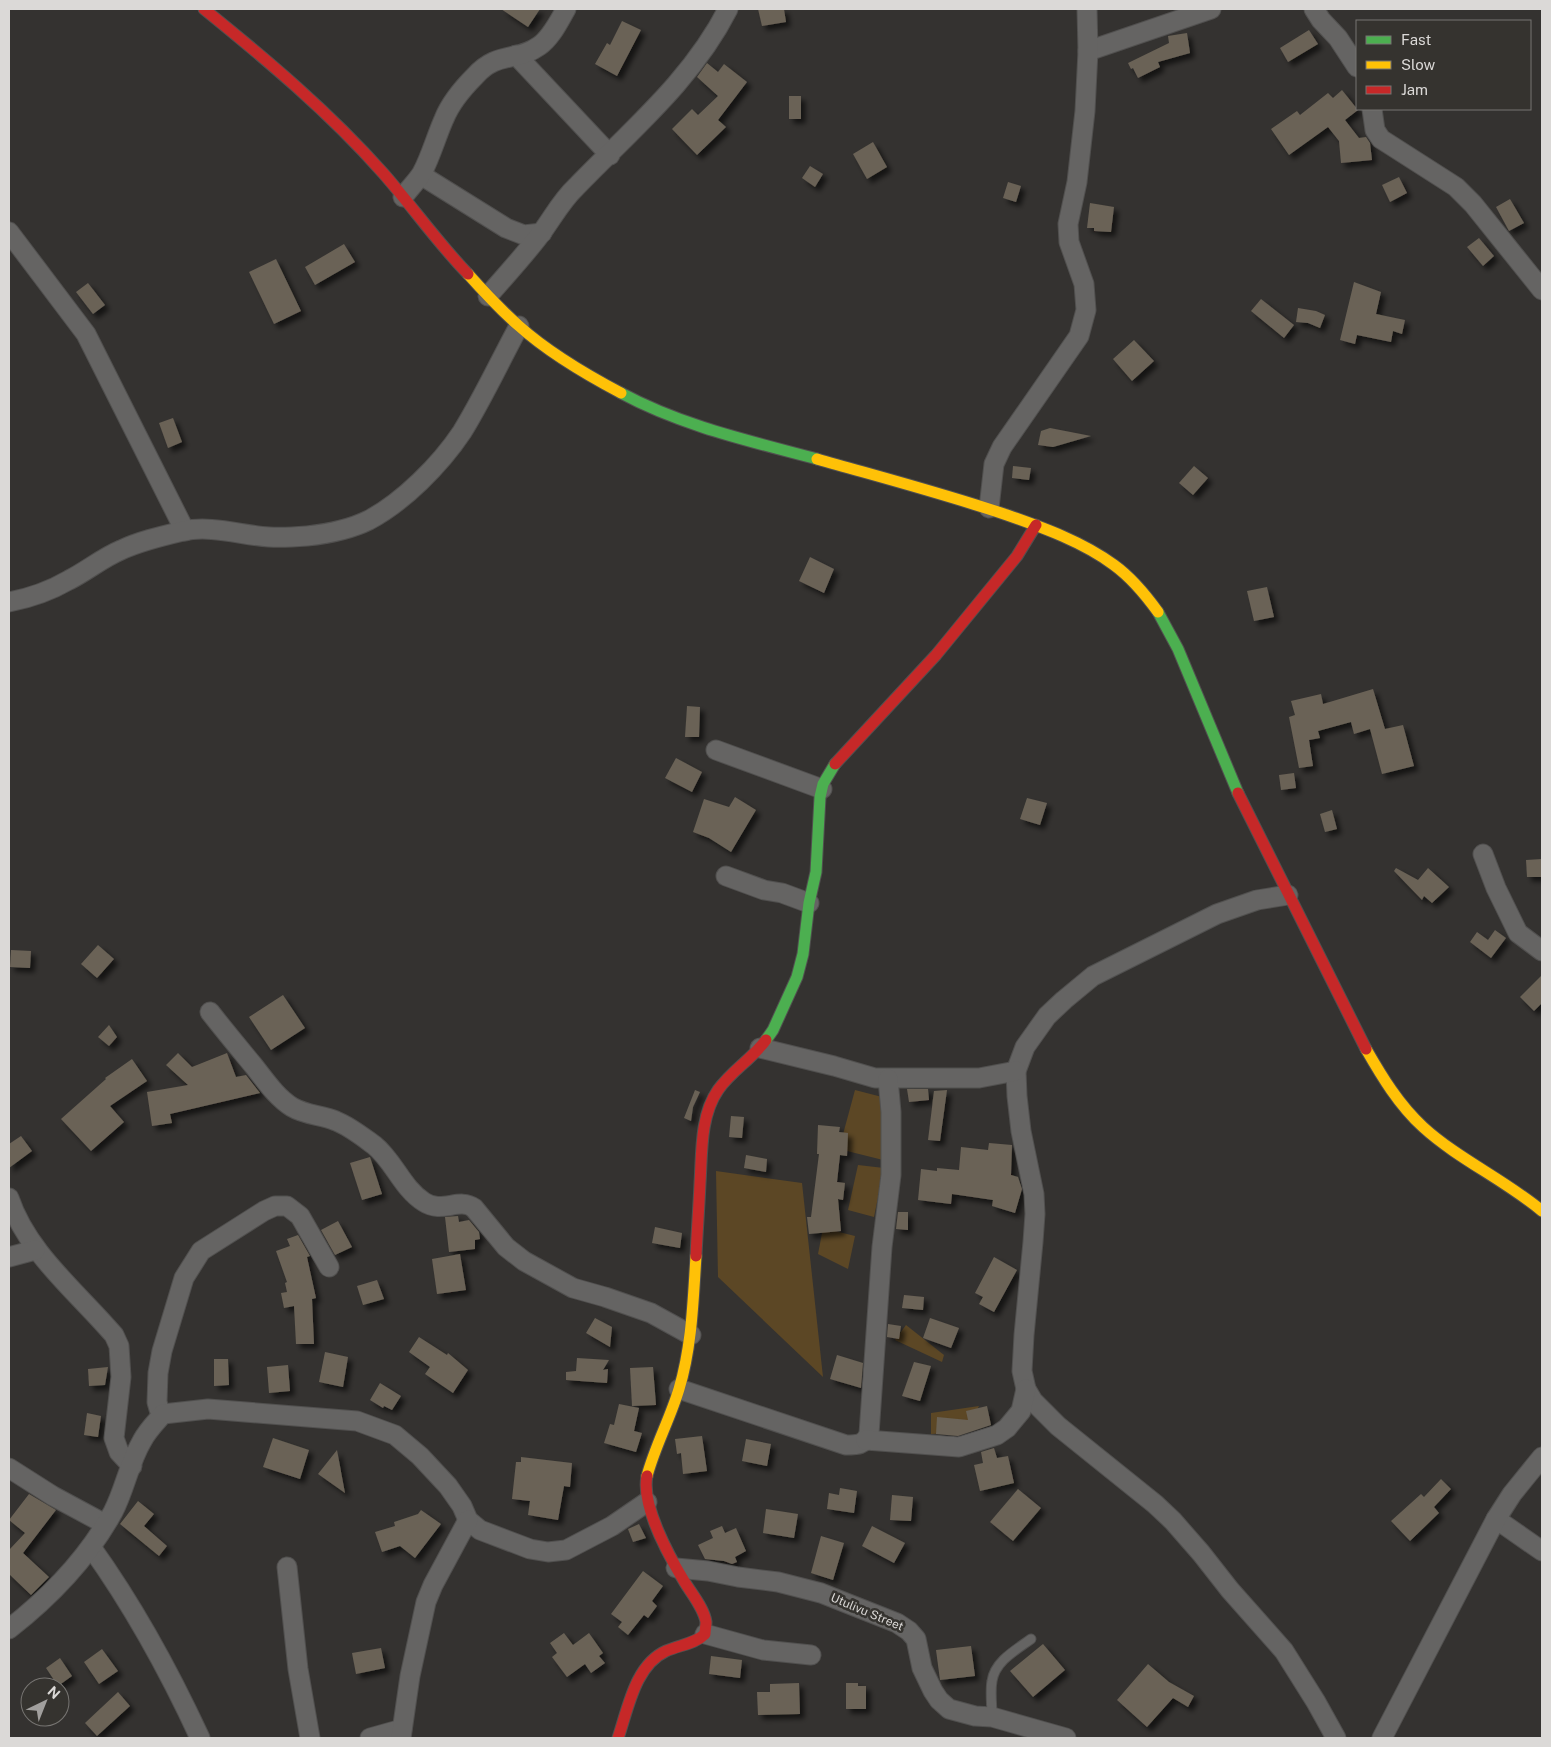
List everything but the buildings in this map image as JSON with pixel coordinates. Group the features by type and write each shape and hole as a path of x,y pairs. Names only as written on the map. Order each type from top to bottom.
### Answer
{"street":[{"path":"204,9 272,64 328,116 382,172 454,260 519,326 549,350 592,378 637,402 690,424 989,508 1036,525 1092,550 1115,565 1138,585 1158,612 1178,649 1230,776 1288,895 1380,1075 1403,1106 1434,1136 1542,1211"},
{"path":"403,197 421,175 444,118 476,73 491,62 528,52 541,45 552,32 566,9"},
{"path":"488,296 542,233 574,188 610,155 678,84 717,31 728,9"},
{"path":"989,508 994,464 1002,447 1079,336 1086,310 1084,284 1069,242 1068,224 1078,182 1088,51 1087,9"},
{"path":"1088,51 1211,9"},
{"path":"1314,9 1321,20 1338,38 1356,65"},
{"path":"516,55 610,155"},
{"path":"1372,110 1375,130 1382,140 1456,187 1473,204 1542,290"},
{"path":"421,175 506,228 524,235 542,233"},
{"path":"9,232 86,334 185,530"},
{"path":"9,602 52,589 71,580 99,560 122,549 185,530 223,530 270,537 307,536 345,528 367,520 390,507 431,469 461,432 519,326"},
{"path":"618,1738 632,1696 647,1666 656,1657 700,1639 705,1634 706,1622 676,1568 647,1502 646,1482 650,1464 679,1389 691,1335 701,1170 707,1113 717,1091 729,1076 760,1048 772,1030 797,976 803,954 809,902 816,872 820,797 835,763 936,655 1016,556 1036,525"},
{"path":"716,750 822,789"},
{"path":"1483,854 1496,888 1518,933 1542,952"},
{"path":"726,876 764,890 782,893 809,902"},
{"path":"866,1440 959,1447 997,1435 1014,1421 1024,1406 1026,1389 1022,1362 1034,1242 1034,1194 1021,1131 1016,1071 1025,1047 1046,1016 1093,976 1216,914 1258,900 1288,895"},
{"path":"210,1012 272,1089 292,1107 336,1121 373,1144 393,1166 405,1185 422,1201 430,1206 441,1208 462,1203 469,1205 474,1208 506,1247 524,1261 573,1288 651,1313 691,1335"},
{"path":"760,1048 875,1078 979,1078 1016,1071"},
{"path":"679,1389 846,1445 860,1445 866,1440 869,1434 882,1246 891,1175 891,1112 888,1079"},
{"path":"9,1198 14,1213 36,1250 105,1325 119,1346 121,1377 114,1438 119,1452 132,1466"},
{"path":"163,1414 157,1402 162,1351 184,1278 200,1252 264,1211 275,1206 287,1206 300,1216 329,1267"},
{"path":"9,1257 36,1250"},
{"path":"1026,1389 1034,1401 1058,1426 1149,1499 1173,1521 1201,1552 1230,1590 1284,1651 1336,1738"},
{"path":"9,1629 62,1583 91,1546 105,1524 123,1488 142,1441 163,1414 182,1410 208,1409 357,1421 396,1436 420,1456 448,1486 462,1506 468,1520 480,1530 530,1549 548,1552 566,1550 612,1526 647,1502"},
{"path":"1382,1738 1496,1519 1512,1494 1542,1457"},
{"path":"9,1468 53,1496 105,1524"},
{"path":"1496,1519 1542,1551"},
{"path":"370,1738 402,1734 410,1676 426,1602 468,1520"},
{"path":"91,1546 119,1586 162,1659 200,1738"},
{"path":"288,1567 298,1669 310,1738"},
{"name":"Utulivu Street","path":"676,1568 708,1571 795,1586 821,1593 897,1623 909,1631 916,1639 922,1668 932,1691 949,1709 975,1716 992,1717 1066,1738"},
{"path":"705,1634 763,1650 811,1655"}],"lane":[{"path":"992,1717 992,1681 996,1668 1031,1639"}],"shaded area":[{"path":"855,1090 886,1098 891,1162 839,1149"},
{"path":"858,1165 884,1168 874,1217 848,1210"},
{"path":"716,1171 802,1183 823,1377 718,1277"},
{"path":"823,1228 855,1236 848,1269 818,1254"},
{"path":"906,1325 944,1355 942,1362 895,1340"},
{"path":"979,1406 966,1432 931,1434 931,1413"}],"traffic: fast":[{"path":"621,393 644,405 692,424 817,459"},
{"path":"1158,612 1178,649 1238,793"},
{"path":"766,1040 773,1030 797,977 803,954 809,903 816,872 820,797 823,784 835,764"}],"traffic: slow":[{"path":"468,274 512,320 531,336 568,362 621,393"},
{"path":"817,459 984,507 1063,536 1089,549 1121,570 1138,587 1158,612"},
{"path":"1366,1049 1399,1100 1423,1127 1451,1149 1513,1189 1542,1211"},
{"path":"647,1476 675,1400 687,1356 696,1256"}],"traffic: jam":[{"path":"204,9 274,67 341,129 383,173 468,274"},
{"path":"835,764 936,655 1017,556 1036,525"},
{"path":"1238,793 1366,1049"},
{"path":"696,1256 702,1147 708,1111 712,1100 723,1083 766,1040"},
{"path":"618,1738 629,1701 647,1666 666,1651 692,1642 705,1634 706,1622 703,1611 671,1558 652,1515 646,1488 647,1476"}]}
